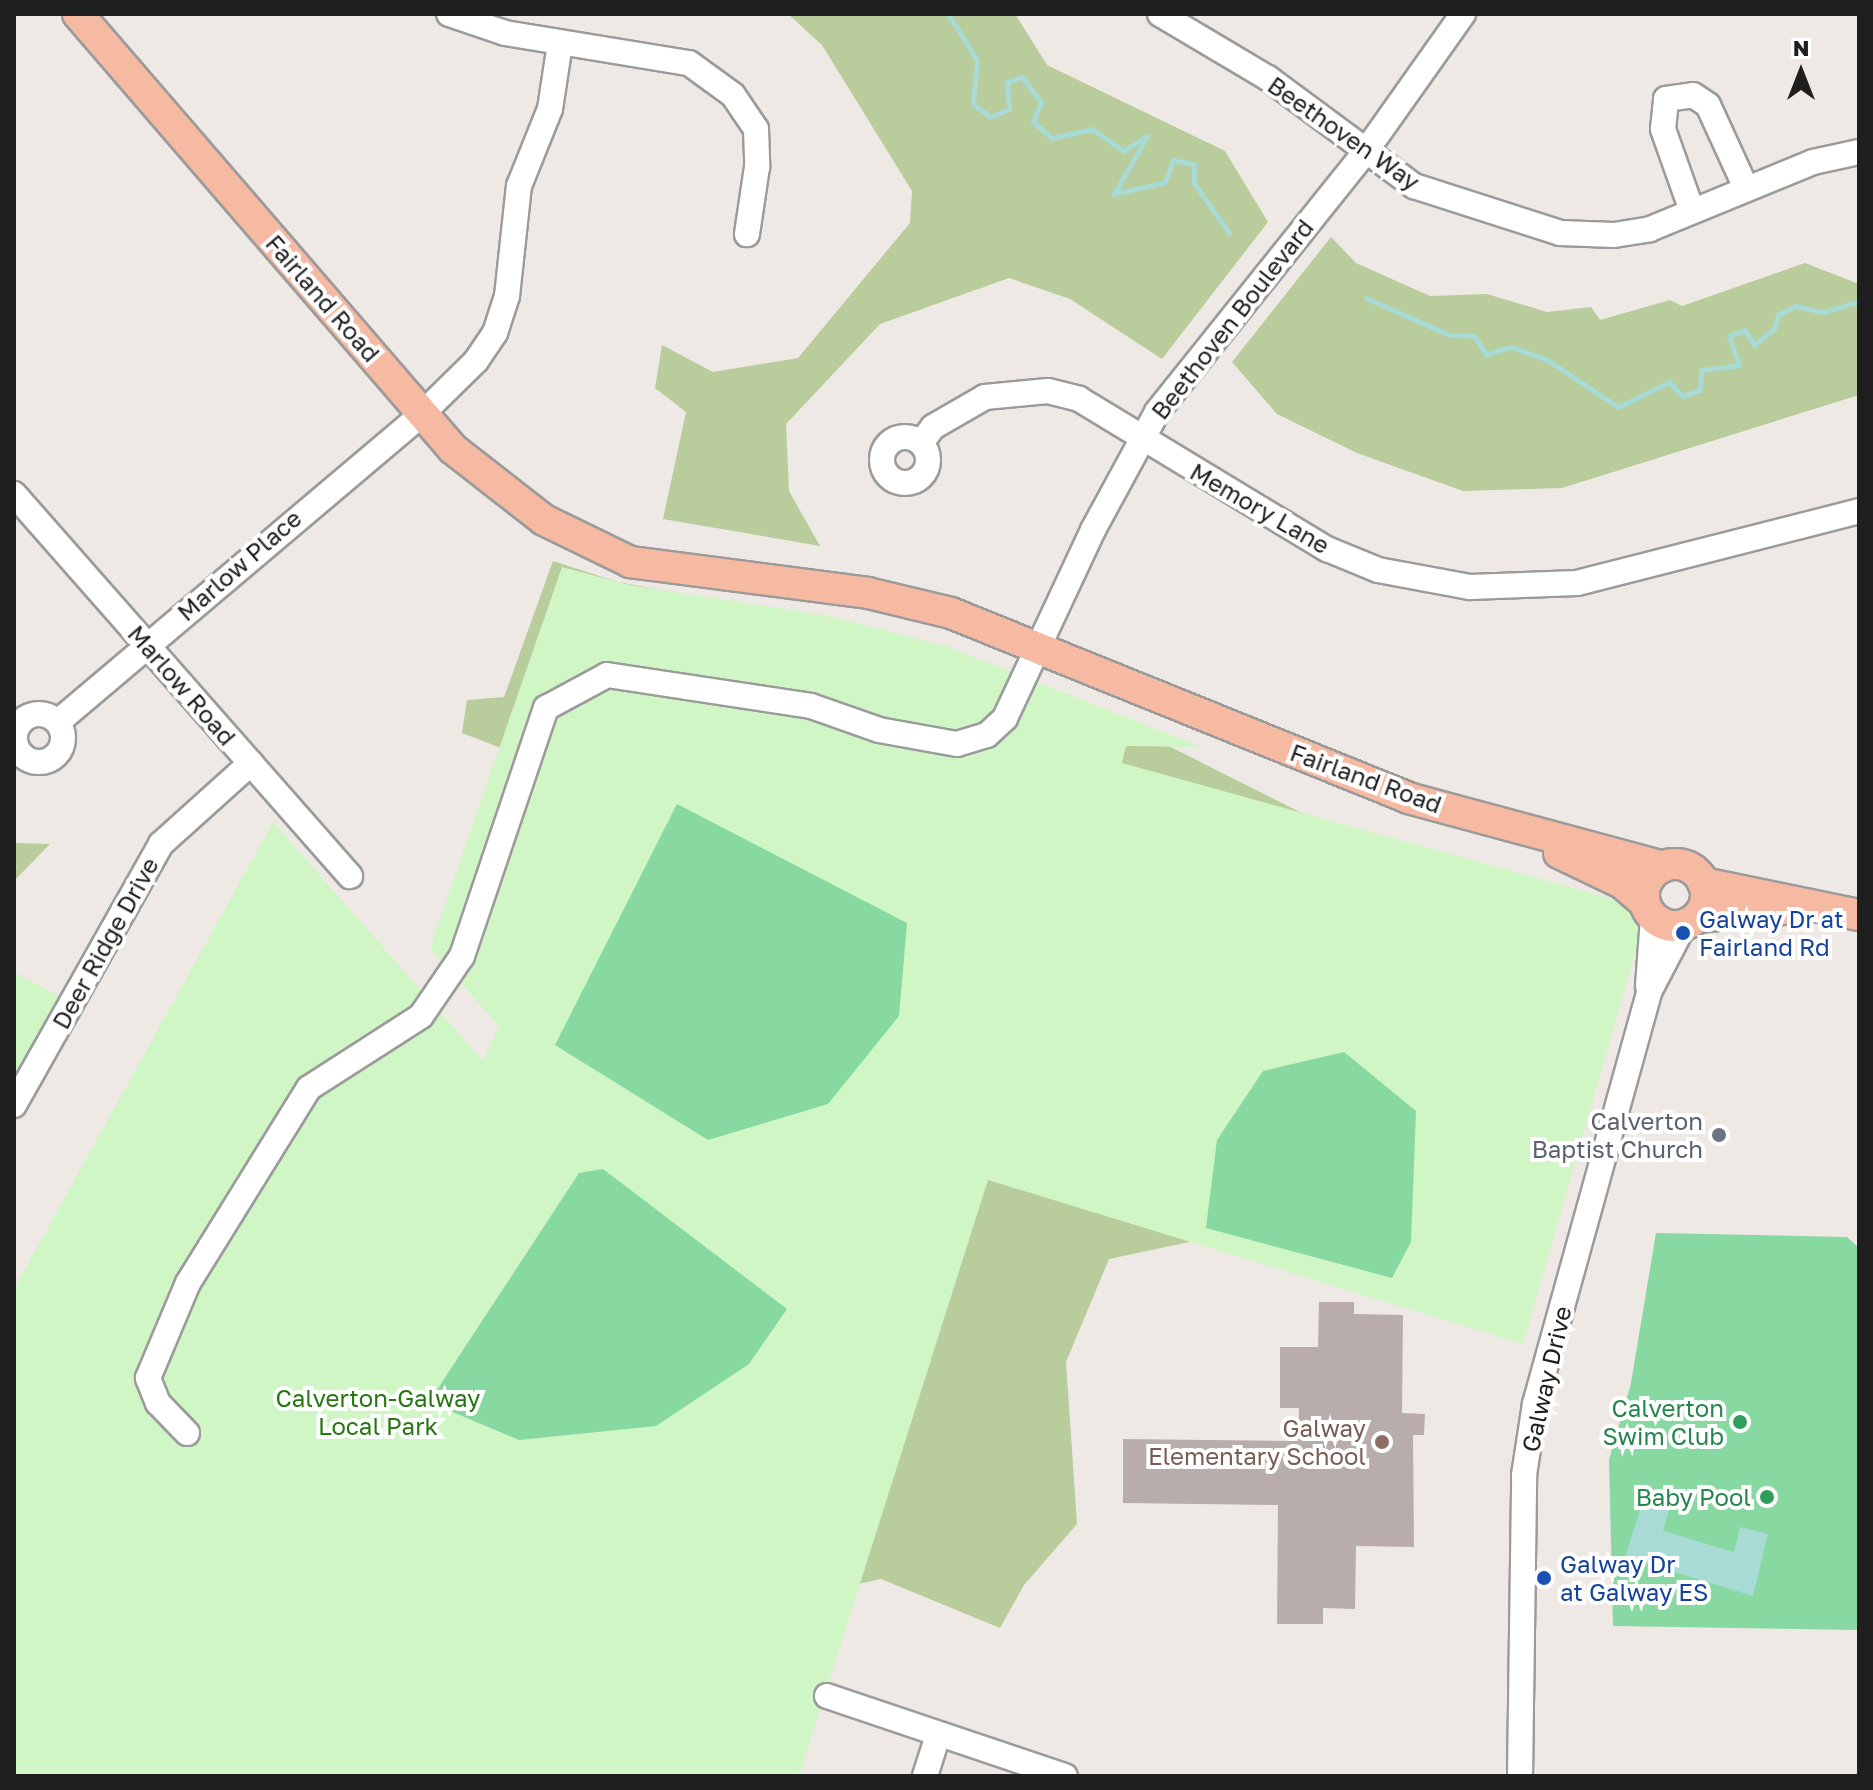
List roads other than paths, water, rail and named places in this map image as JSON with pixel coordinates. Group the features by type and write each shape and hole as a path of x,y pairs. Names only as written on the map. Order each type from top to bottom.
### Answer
{"main road":[{"name":"Fairland Road","path":"78,14 422,414 494,486 544,520 600,543 635,542 882,578 933,594 951,613 1121,685 1138,686 1408,798 1663,867"},
{"name":"Fairland Road","path":"1121,685 1138,703 1349,796 1568,856 1649,910"},
{"path":"1810,906 1691,921 1649,910 1647,881 1663,867 1686,867 1703,883 1859,915"},
{"path":"1691,921 1706,899 1703,883"}],"street":[{"path":"449,14 560,44 689,63 733,95 756,129 756,179 747,234"},
{"name":"Beethoven Way","path":"1160,14 1268,78 1414,186 1451,203 1560,233 1614,235 1692,211 1813,162 1859,152"},
{"name":"Beethoven Boulevard","path":"187,1433 158,1403 148,1378 188,1283 309,1088 421,1016 462,956 546,708 607,675 811,706 879,730 957,744 987,735 1005,718 1142,437 1366,151 1463,14"},
{"name":"Marlow Place","path":"59,721 146,644 422,414 495,333 507,296 519,186 550,109 560,44"},
{"path":"1692,211 1663,129 1666,99 1693,95 1708,105 1746,188"},
{"name":"Memory Lane","path":"921,443 958,410 1016,391 1079,399 1327,549 1378,570 1470,587 1577,583 1859,511"},
{"name":"Marlow Road","path":"14,494 350,876"},
{"name":"Deer Ridge Drive","path":"14,1105 161,844 251,763"},
{"name":"Galway Drive","path":"1649,910 1649,992"},
{"name":"Galway Drive","path":"1520,1776 1524,1475 1535,1404 1649,992 1691,921"},
{"path":"827,1696 1065,1776"},
{"path":"925,1776 938,1735"}],"water":[{"path":"1644,1498 1670,1506 1663,1531 1734,1552 1740,1527 1768,1534 1753,1596 1625,1557"}],"waterway":[{"path":"948,14 977,60 973,104 990,117 1009,109 1007,82 1022,77 1041,102 1033,122 1052,138 1092,129 1123,151 1147,136 1114,194 1165,182 1173,160 1194,164 1194,183 1229,233"},
{"path":"1366,298 1450,335 1474,336 1486,354 1511,347 1546,359 1618,407 1669,382 1682,396 1700,390 1701,370 1739,365 1729,336 1745,330 1754,345 1774,329 1778,315 1795,306 1824,312 1859,301"}],"place":[{"name":"Galway Dr at Fairland Rd","path":"1683,933"},
{"name":"Calverton Baptist Church","path":"1719,1135"},
{"name":"Calverton Swim Club","path":"1740,1422"},
{"name":"Galway Elementary School","path":"1382,1442"},
{"name":"Baby Pool","path":"1767,1497"},
{"name":"Galway Dr at Galway ES","path":"1544,1578"}],"park label":[{"name":"Calverton-Galway Local Park","path":"378,1412"}]}
